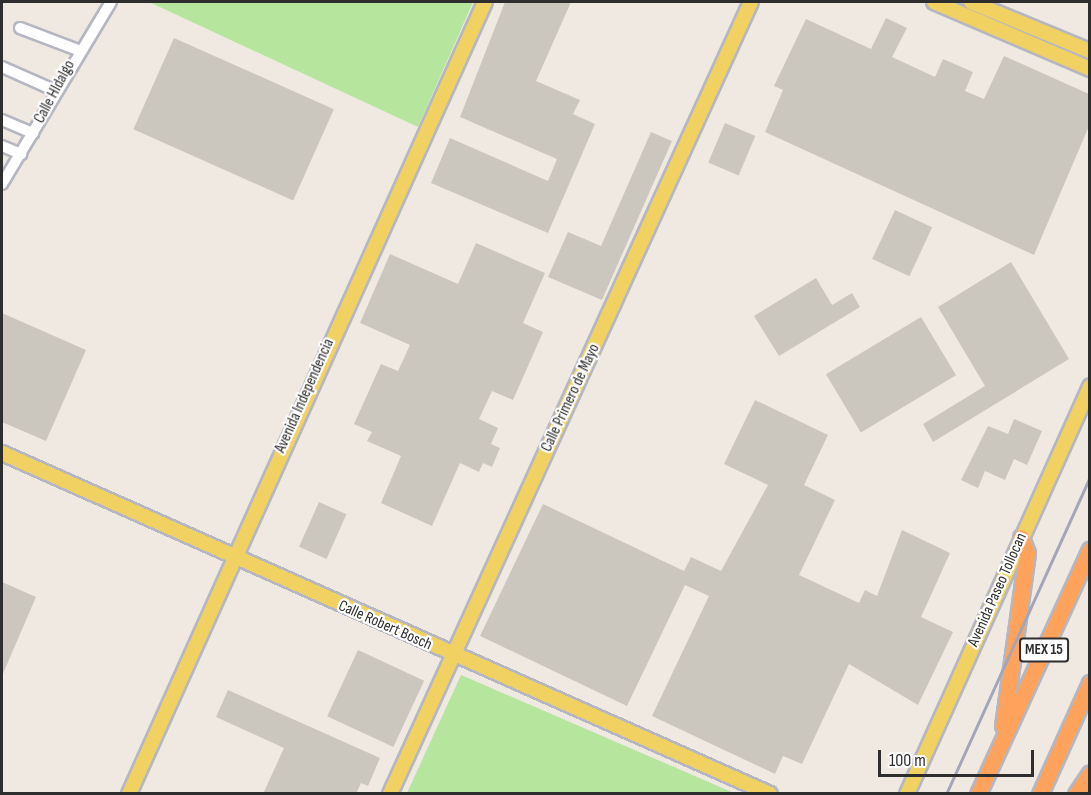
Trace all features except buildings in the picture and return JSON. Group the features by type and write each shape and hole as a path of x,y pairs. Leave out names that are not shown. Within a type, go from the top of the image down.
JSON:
{"highway":[{"path":"998,751 1027,553 1021,537"},
{"name":"MEX 15","path":"978,794 1089,549"},
{"path":"1040,794 1089,683"},
{"path":"1076,794 1089,773"}],"main road":[{"name":"Avenida Independencia","path":"129,794 485,2"},
{"name":"Calle Primero de Mayo","path":"390,794 751,2"},
{"path":"934,2 1089,69"},
{"path":"971,2 1089,51"},
{"name":"Avenida Paseo Tollocan","path":"907,794 1089,386"},
{"name":"Calle Robert Bosch","path":"2,453 453,656 770,794"}],"street":[{"name":"Calle HIdalgo","path":"2,184 33,133 54,90 111,2"},
{"path":"20,28 78,50"},
{"path":"2,67 54,90"},
{"path":"2,120 33,133"},
{"path":"2,146 21,154"}],"green space":[{"path":"149,2 473,2 418,127"},
{"path":"461,675 734,793 407,793"}],"railway":[{"path":"946,794 1090,477"}]}
